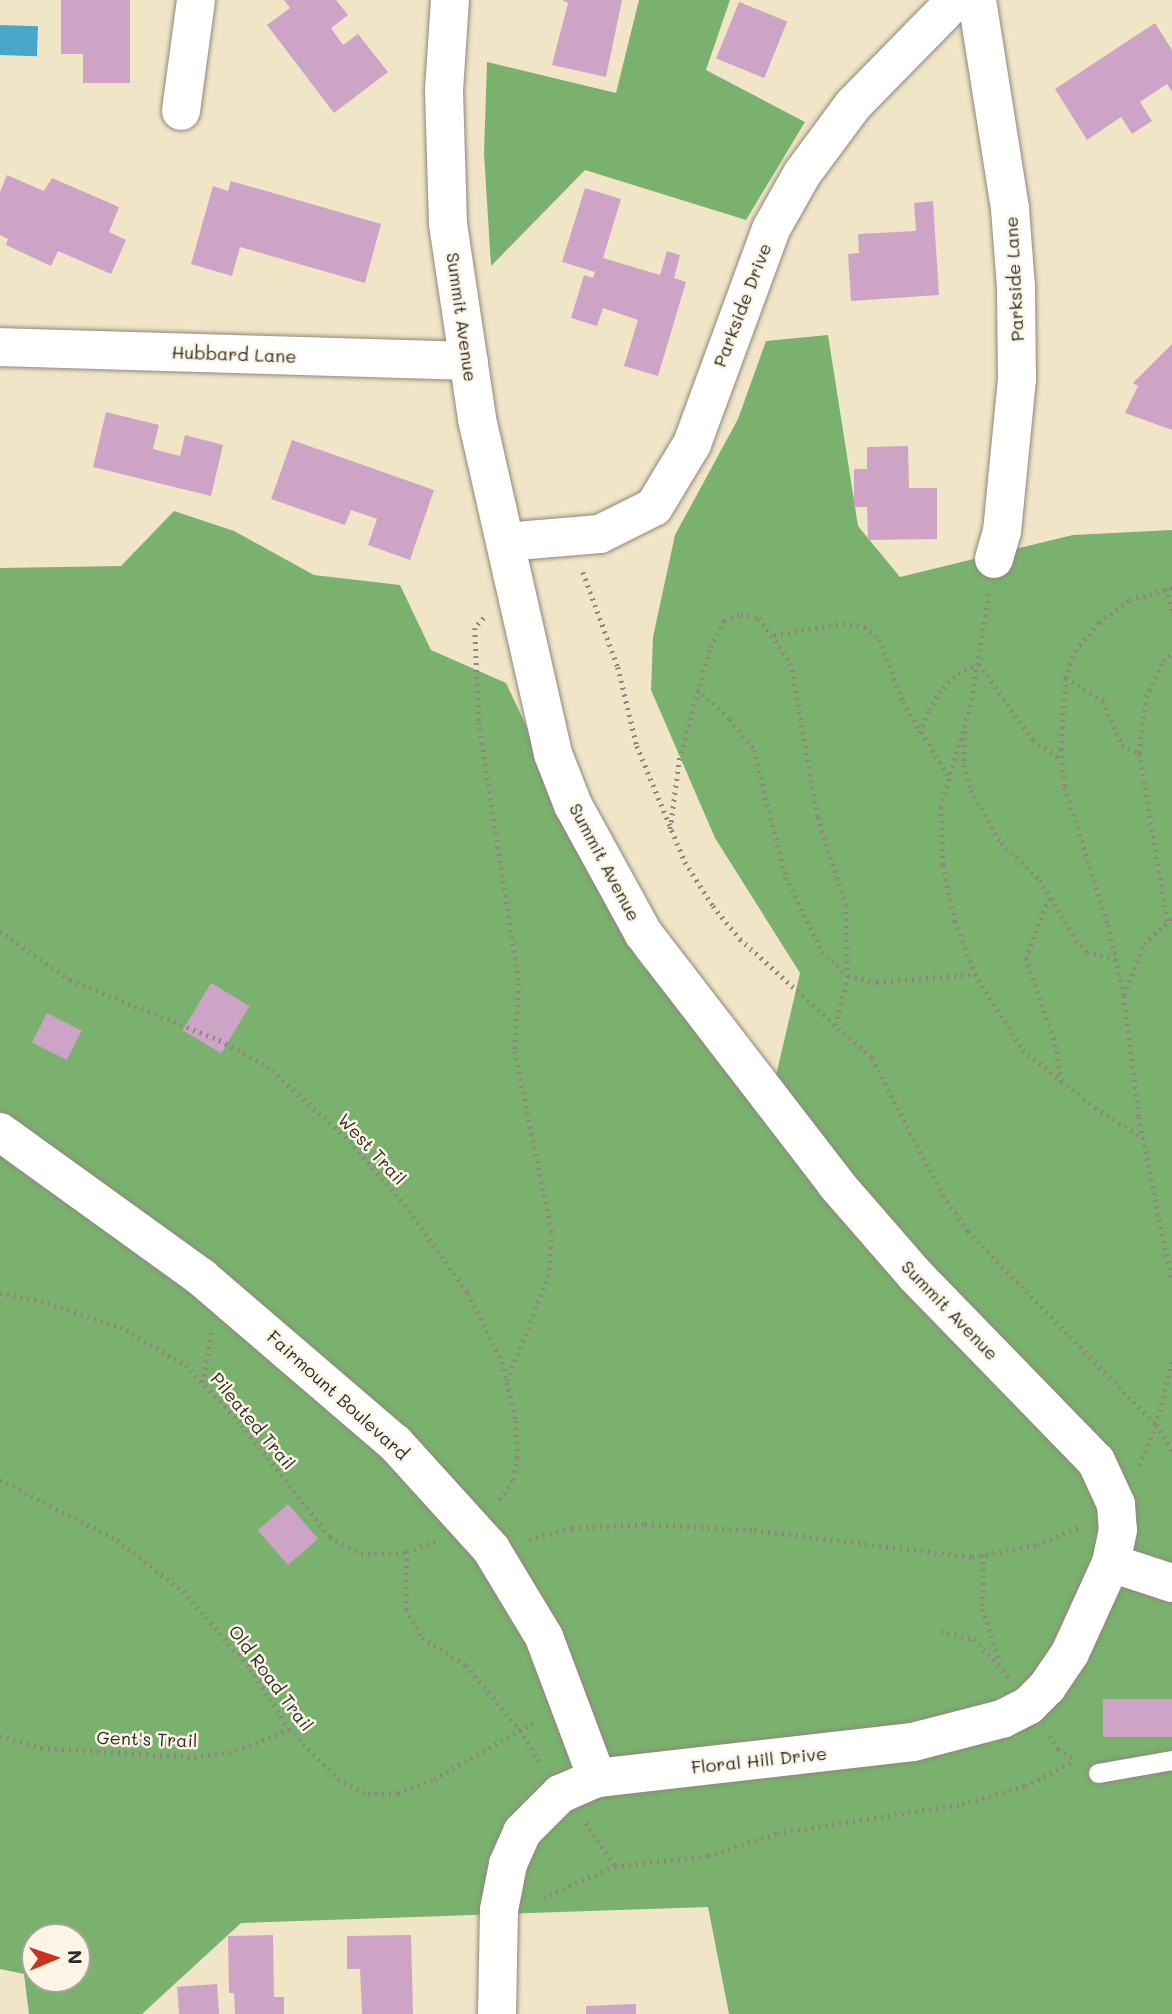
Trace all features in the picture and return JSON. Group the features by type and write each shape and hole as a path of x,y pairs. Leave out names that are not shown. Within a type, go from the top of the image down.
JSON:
{"street":[{"path":"181,110 196,0"},
{"name":"Summit Avenue","path":"450,0 444,90 447,198 469,360 517,607 553,754 585,832 643,933 853,1204 915,1275 1096,1461 1116,1504 1118,1530 1111,1563"},
{"name":"Parkside Drive","path":"505,542 569,539 625,525 654,507 673,481 692,444 771,229 802,174 853,105 956,0"},
{"name":"Parkside Lane","path":"977,0 1010,209 1016,287 1017,379 1002,531 993,559"},
{"name":"Hubbard Lane","path":"0,347 469,360"},
{"name":"Fairmount Boulevard","path":"0,1132 227,1299 396,1443 479,1536 544,1637 571,1702 597,1778"},
{"path":"1111,1563 1172,1583"},
{"name":"Floral Hill Drive","path":"497,2014 499,1910 508,1864 522,1832 559,1794 597,1778 913,1742 1002,1719 1028,1706 1047,1686 1070,1653 1111,1563"}],"lane":[{"path":"1098,1773 1172,1760"}],"path":[{"path":"569,539 603,618 637,746 685,862 740,939 872,1058 943,1195 968,1231 1157,1425 1172,1450"},
{"path":"993,559 979,664 965,725 948,775 941,807 943,865 955,921 975,974 1023,1051 1062,1083 1143,1138"},
{"path":"1172,610 1169,588 1129,601 1099,622 1076,650 1066,678 1062,760 1065,787 1124,996 1143,1138 1172,1282"},
{"path":"507,1382 549,1275 552,1233 515,1051 519,984 475,673 475,628 489,612 517,607"},
{"path":"670,830 679,760 697,689 724,621 741,614 759,618 774,635 791,663 818,817 846,905 848,976 836,1025"},
{"path":"774,635 843,623 865,627 880,639 920,734 948,775"},
{"path":"1124,996 1144,944 1169,920 1139,753 1146,696 1163,661 1172,654"},
{"path":"920,734 928,710 943,688 958,673 979,664"},
{"path":"979,664 1033,740 1062,760"},
{"path":"1066,678 1103,701 1122,745 1139,753"},
{"path":"697,689 730,719 754,750 790,888 822,951 848,976 907,983 975,974"},
{"path":"965,725 964,765 971,790 1000,843 1040,880 1049,898 1087,952 1115,958"},
{"path":"1049,898 1042,926 1026,958 1054,1038 1062,1083"},
{"name":"West Trail","path":"0,931 70,980 219,1041 267,1066 349,1141 405,1205 468,1293 507,1382 516,1421 518,1457 513,1481 479,1536"},
{"name":"Pileated Trail","path":"0,1293 41,1301 120,1327 186,1365 242,1425 330,1537 361,1554 407,1552 479,1536"},
{"path":"203,1384 211,1334 227,1299"},
{"path":"479,1536 645,1524 754,1530 972,1558 1037,1545 1078,1528 1116,1504 1135,1476 1157,1425 1172,1361"},
{"name":"Old Road Trail","path":"0,1480 117,1540 183,1591 251,1669 289,1729 338,1779 368,1794 398,1793 434,1779 571,1702"},
{"path":"407,1552 407,1609 422,1638 466,1665 520,1730 559,1794 596,1835 615,1866"},
{"path":"984,1555 983,1609 1002,1667"},
{"name":"Gent's Trail","path":"0,1736 41,1748 194,1757 236,1751 289,1729"},
{"path":"543,1897 615,1866 708,1856 777,1833 962,1804 1025,1786 1077,1760"}],"green space":[{"path":"639,0 730,0 706,70 805,122 746,220 585,170 491,266 484,154 487,62 616,93"},
{"path":"828,335 858,526 900,577 1073,535 1172,530 1172,2014 729,2014 708,1907 241,1923 142,2014 29,2014 26,1993 91,1993 91,1923 21,1923 21,1973 0,1969 0,568 121,566 174,511 234,531 314,575 400,585 431,650 506,683 636,957 766,1118 800,973 715,838 651,690 653,637 675,535 738,419 766,341"}],"water":[{"path":"0,25 38,26 37,56 0,55"}],"building":[{"path":"61,0 130,0 130,83 83,83 83,54 61,54"},
{"path":"284,0 336,0 348,15 331,28 343,45 358,34 388,72 334,113 267,25 290,8"},
{"path":"562,0 622,0 606,77 552,65 568,3"},
{"path":"739,2 787,21 764,78 716,59"},
{"path":"1155,23 1172,50 1172,92 1167,84 1140,102 1152,121 1132,134 1121,117 1087,140 1055,89"},
{"path":"7,175 44,191 52,178 119,207 109,232 126,240 111,274 58,251 51,266 6,245 8,239 0,235 0,192"},
{"path":"231,181 381,224 365,283 240,247 232,276 191,264 213,186 228,191"},
{"path":"585,188 621,199 603,258 660,275 667,251 680,255 674,278 686,282 658,376 624,366 638,320 603,308 597,326 571,318 584,275 593,278 595,272 562,262"},
{"path":"933,201 939,295 851,301 848,254 859,253 858,234 916,231 914,203"},
{"path":"1172,344 1172,430 1125,413 1138,386 1133,383"},
{"path":"106,412 159,425 153,449 180,456 185,435 223,445 211,496 93,467"},
{"path":"292,440 434,490 410,560 368,545 377,519 351,510 345,525 271,499"},
{"path":"908,446 909,488 937,488 937,539 868,540 867,507 854,507 854,469 867,469 867,447"},
{"path":"211,983 250,1006 221,1053 183,1030"},
{"path":"47,1013 82,1031 67,1060 32,1042"},
{"path":"288,1504 318,1539 288,1565 258,1530"},
{"path":"1103,1699 1172,1699 1172,1737 1103,1737"},
{"path":"273,1935 274,1997 284,1997 284,2014 235,2014 234,1993 229,1993 228,1936"},
{"path":"411,1935 413,2014 362,2014 360,1969 347,1969 347,1936"},
{"path":"217,1984 219,2014 179,2014 177,1987"},
{"path":"636,2004 636,2014 586,2014 586,2006"}]}
